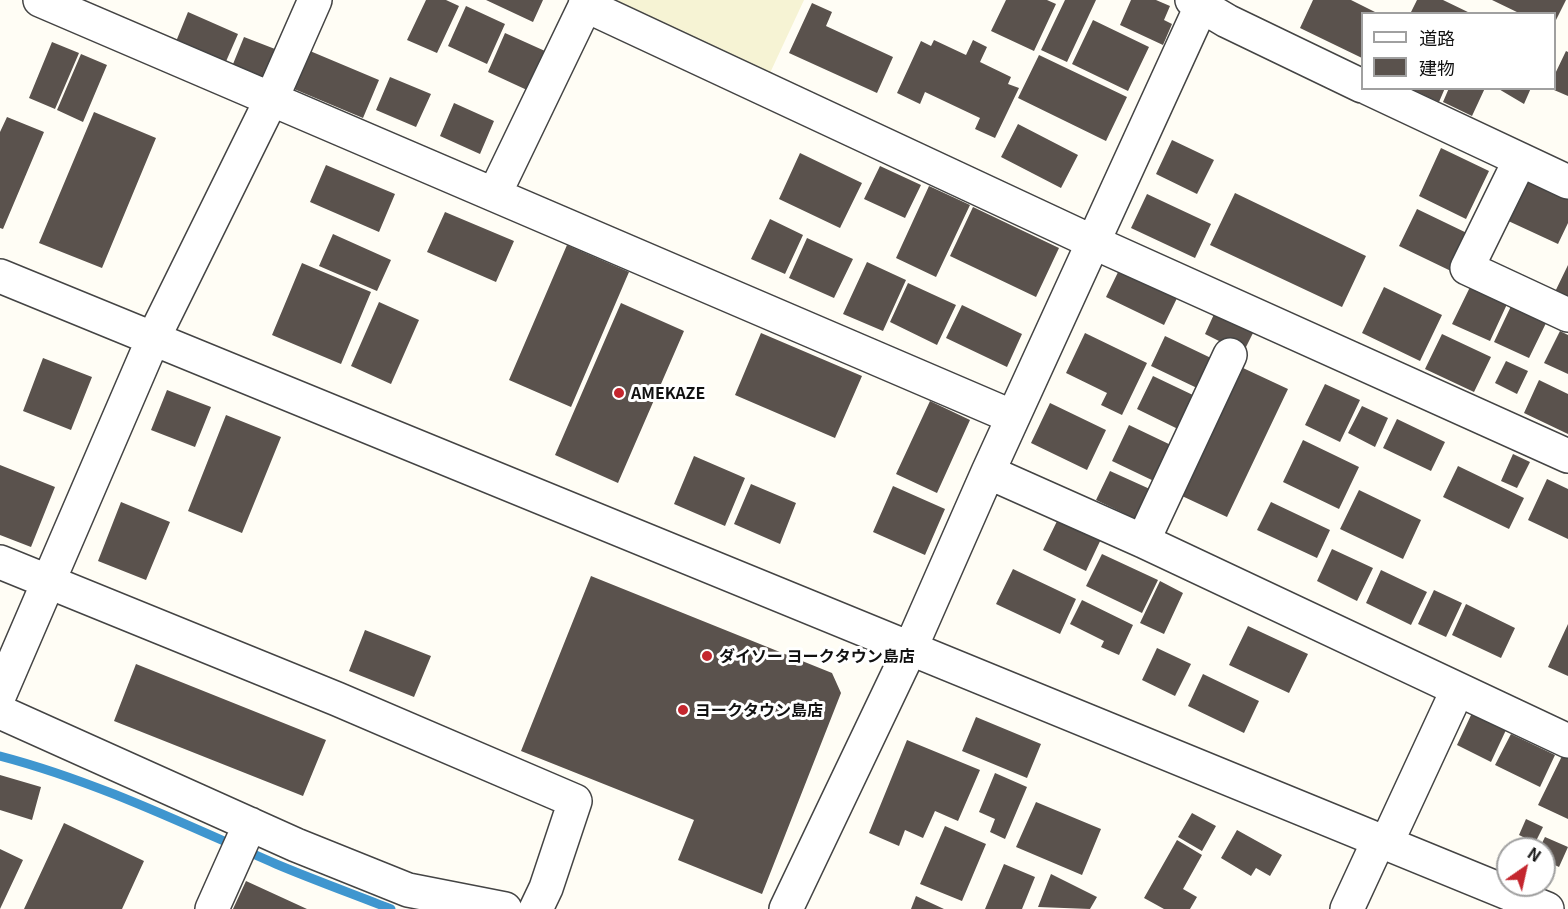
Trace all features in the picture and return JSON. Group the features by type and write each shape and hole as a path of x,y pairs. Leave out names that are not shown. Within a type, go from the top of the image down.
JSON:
{"street":[{"path":"40,0 271,100 495,193 1013,417"},
{"path":"0,694 153,339 271,100 315,0"},
{"path":"786,909 911,647 1013,417 1095,243 1199,2 1227,21 1361,86"},
{"path":"495,193 586,3 1095,243 1568,456"},
{"path":"1372,90 1568,182"},
{"path":"1520,160 1467,268 1568,315"},
{"path":"0,276 1547,909"},
{"path":"1143,541 1230,354"},
{"path":"988,472 1143,541 1457,691 1568,741"},
{"path":"0,562 48,580 575,801 546,888 536,909"},
{"path":"1347,909 1457,691"},
{"path":"0,712 250,824 408,890 505,909"},
{"path":"212,909 250,824"}],"shaded area":[{"path":"612,0 804,0 770,73"}],"building":[{"path":"426,0 446,0 459,6 437,53 407,40"},
{"path":"486,0 543,0 533,22"},
{"path":"1006,0 1047,0 1056,4 1034,51 991,31"},
{"path":"1065,0 1096,0 1067,62 1041,50"},
{"path":"1131,0 1156,0 1170,6 1164,20 1172,24 1163,45 1120,25"},
{"path":"1313,0 1351,0 1375,12 1361,12 1361,58 1300,28"},
{"path":"1417,0 1443,0 1468,12 1411,12"},
{"path":"1492,0 1566,0 1556,20 1556,12 1517,12"},
{"path":"812,3 832,12 826,26 893,57 877,93 789,53"},
{"path":"466,6 505,24 487,64 448,46"},
{"path":"188,12 238,34 224,66 175,44"},
{"path":"1093,20 1149,47 1128,91 1072,64"},
{"path":"505,33 545,51 527,90 488,72"},
{"path":"244,37 275,49 261,82 231,69"},
{"path":"934,40 966,55 973,40 987,47 980,62 1011,77 1008,84 1019,88 995,138 975,129 980,118 925,92 920,104 897,93 921,41 931,46"},
{"path":"52,42 79,53 55,109 29,98"},
{"path":"310,51 379,80 363,118 294,89"},
{"path":"1566,51 1568,52 1568,96 1554,90 1556,90 1556,72"},
{"path":"81,54 107,65 83,122 57,110"},
{"path":"1039,55 1127,97 1106,141 1018,98"},
{"path":"390,77 431,94 416,127 376,110"},
{"path":"1413,90 1444,90 1439,102"},
{"path":"1448,90 1484,90 1472,116 1443,102"},
{"path":"1500,90 1530,90 1524,104"},
{"path":"454,103 494,121 480,154 440,136"},
{"path":"94,112 156,138 102,268 39,243"},
{"path":"7,117 44,132 3,229 0,228 0,132"},
{"path":"1018,124 1078,155 1061,188 1001,157"},
{"path":"1172,140 1214,160 1197,194 1156,174"},
{"path":"1441,148 1489,171 1466,219 1419,196"},
{"path":"800,153 862,183 840,228 779,199"},
{"path":"326,165 395,194 379,232 310,202"},
{"path":"880,166 921,185 905,218 864,199"},
{"path":"1526,174 1568,194 1568,223 1558,244 1504,219"},
{"path":"929,186 970,205 936,277 896,258"},
{"path":"1235,193 1366,256 1342,307 1210,245"},
{"path":"1147,194 1211,224 1195,258 1131,228"},
{"path":"973,207 1059,248 1036,297 950,256"},
{"path":"1417,209 1471,235 1453,272 1399,246"},
{"path":"445,212 514,241 496,282 427,252"},
{"path":"770,219 803,235 785,274 751,259"},
{"path":"333,234 391,260 377,291 319,266"},
{"path":"807,238 853,259 834,298 789,278"},
{"path":"567,245 629,272 571,407 509,380"},
{"path":"867,262 906,280 883,331 843,314"},
{"path":"302,263 371,292 341,364 272,335"},
{"path":"1568,265 1568,306 1552,298"},
{"path":"1121,266 1179,294 1164,325 1106,297"},
{"path":"908,283 956,305 937,345 890,322"},
{"path":"1471,285 1508,302 1490,341 1452,324"},
{"path":"1384,287 1442,315 1420,361 1362,333"},
{"path":"379,302 419,320 391,384 351,366"},
{"path":"1513,302 1548,319 1529,358 1494,342"},
{"name":"AMEKAZE","path":"621,303 684,331 618,483 555,455"},
{"path":"962,305 1022,334 1007,367 946,338"},
{"path":"1215,312 1254,331 1243,353 1205,334"},
{"path":"1560,331 1568,335 1568,374 1544,363"},
{"path":"761,333 862,376 835,438 735,395"},
{"path":"1085,333 1147,363 1122,415 1101,405 1107,393 1066,373"},
{"path":"1442,334 1491,357 1474,392 1425,369"},
{"path":"1165,336 1211,358 1197,388 1151,366"},
{"path":"43,358 92,377 71,430 23,411"},
{"path":"1506,361 1528,371 1517,394 1495,383"},
{"path":"1243,368 1288,389 1227,517 1182,496"},
{"path":"1153,376 1195,396 1180,430 1137,409"},
{"path":"1539,380 1568,394 1568,434 1524,413"},
{"path":"1325,384 1360,400 1340,442 1305,425"},
{"path":"167,390 211,407 195,447 151,430"},
{"path":"930,401 970,420 937,493 896,474"},
{"path":"1050,403 1106,430 1087,470 1031,443"},
{"path":"1362,406 1388,418 1375,447 1348,433"},
{"path":"226,415 281,437 242,533 188,511"},
{"path":"1397,419 1445,442 1431,471 1383,448"},
{"path":"1129,425 1173,446 1156,482 1112,461"},
{"path":"1303,440 1359,467 1339,509 1283,482"},
{"path":"1513,454 1530,462 1517,488 1501,481"},
{"path":"694,456 745,478 725,526 674,504"},
{"path":"0,465 55,487 31,547 0,535"},
{"path":"1458,466 1524,498 1509,529 1443,497"},
{"path":"1110,471 1152,490 1138,520 1096,500"},
{"path":"1547,479 1568,489 1568,539 1528,520"},
{"path":"751,484 796,503 780,544 734,524"},
{"path":"893,486 945,509 925,555 873,532"},
{"path":"1359,490 1421,520 1403,559 1340,529"},
{"path":"121,502 170,522 146,580 98,561"},
{"path":"1271,502 1330,530 1317,558 1257,530"},
{"path":"1059,517 1102,537 1086,571 1043,550"},
{"path":"1332,549 1373,568 1357,601 1317,581"},
{"path":"1102,554 1158,580 1142,613 1086,586"},
{"path":"1013,569 1076,599 1060,634 996,604"},
{"path":"1381,570 1427,592 1411,625 1366,603"},
{"path":"591,576 832,673 841,693 762,894 678,860 694,820 521,751"},
{"path":"1160,581 1183,593 1164,634 1140,623"},
{"path":"1434,590 1462,603 1446,637 1418,624"},
{"path":"1082,600 1133,625 1119,655 1101,647 1104,641 1070,624"},
{"path":"1466,604 1515,628 1501,658 1452,635"},
{"path":"1568,624 1568,676 1548,667"},
{"path":"1248,626 1308,654 1289,693 1229,665"},
{"path":"365,630 431,656 414,697 349,671"},
{"path":"1157,648 1191,664 1175,696 1142,680"},
{"path":"136,664 326,740 303,796 114,721"},
{"path":"1203,674 1259,701 1244,733 1188,706"},
{"path":"1472,713 1506,730 1491,762 1457,745"},
{"path":"976,717 1041,744 1027,778 962,751"},
{"path":"1511,734 1555,755 1540,787 1495,765"},
{"path":"907,740 980,770 958,821 935,811 923,838 905,830 899,846 869,833"},
{"path":"1563,754 1568,756 1568,819 1538,805"},
{"path":"995,773 1027,787 1005,839 990,832 995,819 979,812"},
{"path":"0,775 41,787 32,820 0,810"},
{"path":"1036,802 1101,829 1082,875 1016,847"},
{"path":"1192,813 1216,826 1202,851 1178,837"},
{"path":"1526,819 1543,827 1538,837 1519,835"},
{"path":"64,823 144,861 122,909 24,909"},
{"path":"945,826 986,844 962,901 920,884"},
{"path":"1237,830 1282,855 1270,876 1256,868 1251,876 1221,858"},
{"path":"1177,840 1202,855 1183,889 1197,897 1190,909 1164,909 1144,898"},
{"path":"1556,842 1568,847 1559,867 1556,866"},
{"path":"0,849 23,860 0,909"},
{"path":"1004,864 1035,877 1022,909 985,909"},
{"path":"1051,874 1097,897 1090,909 1038,907"},
{"path":"246,881 307,909 233,909"},
{"path":"916,896 944,909 911,909"}],"waterway":[{"path":"0,756 106,791 276,864 391,909"}],"place":[{"name":"AMEKAZE","path":"619,393"},
{"name":"ダイソー ヨークタウン島店","path":"707,656"},
{"name":"ヨークタウン島店","path":"683,710"}]}
